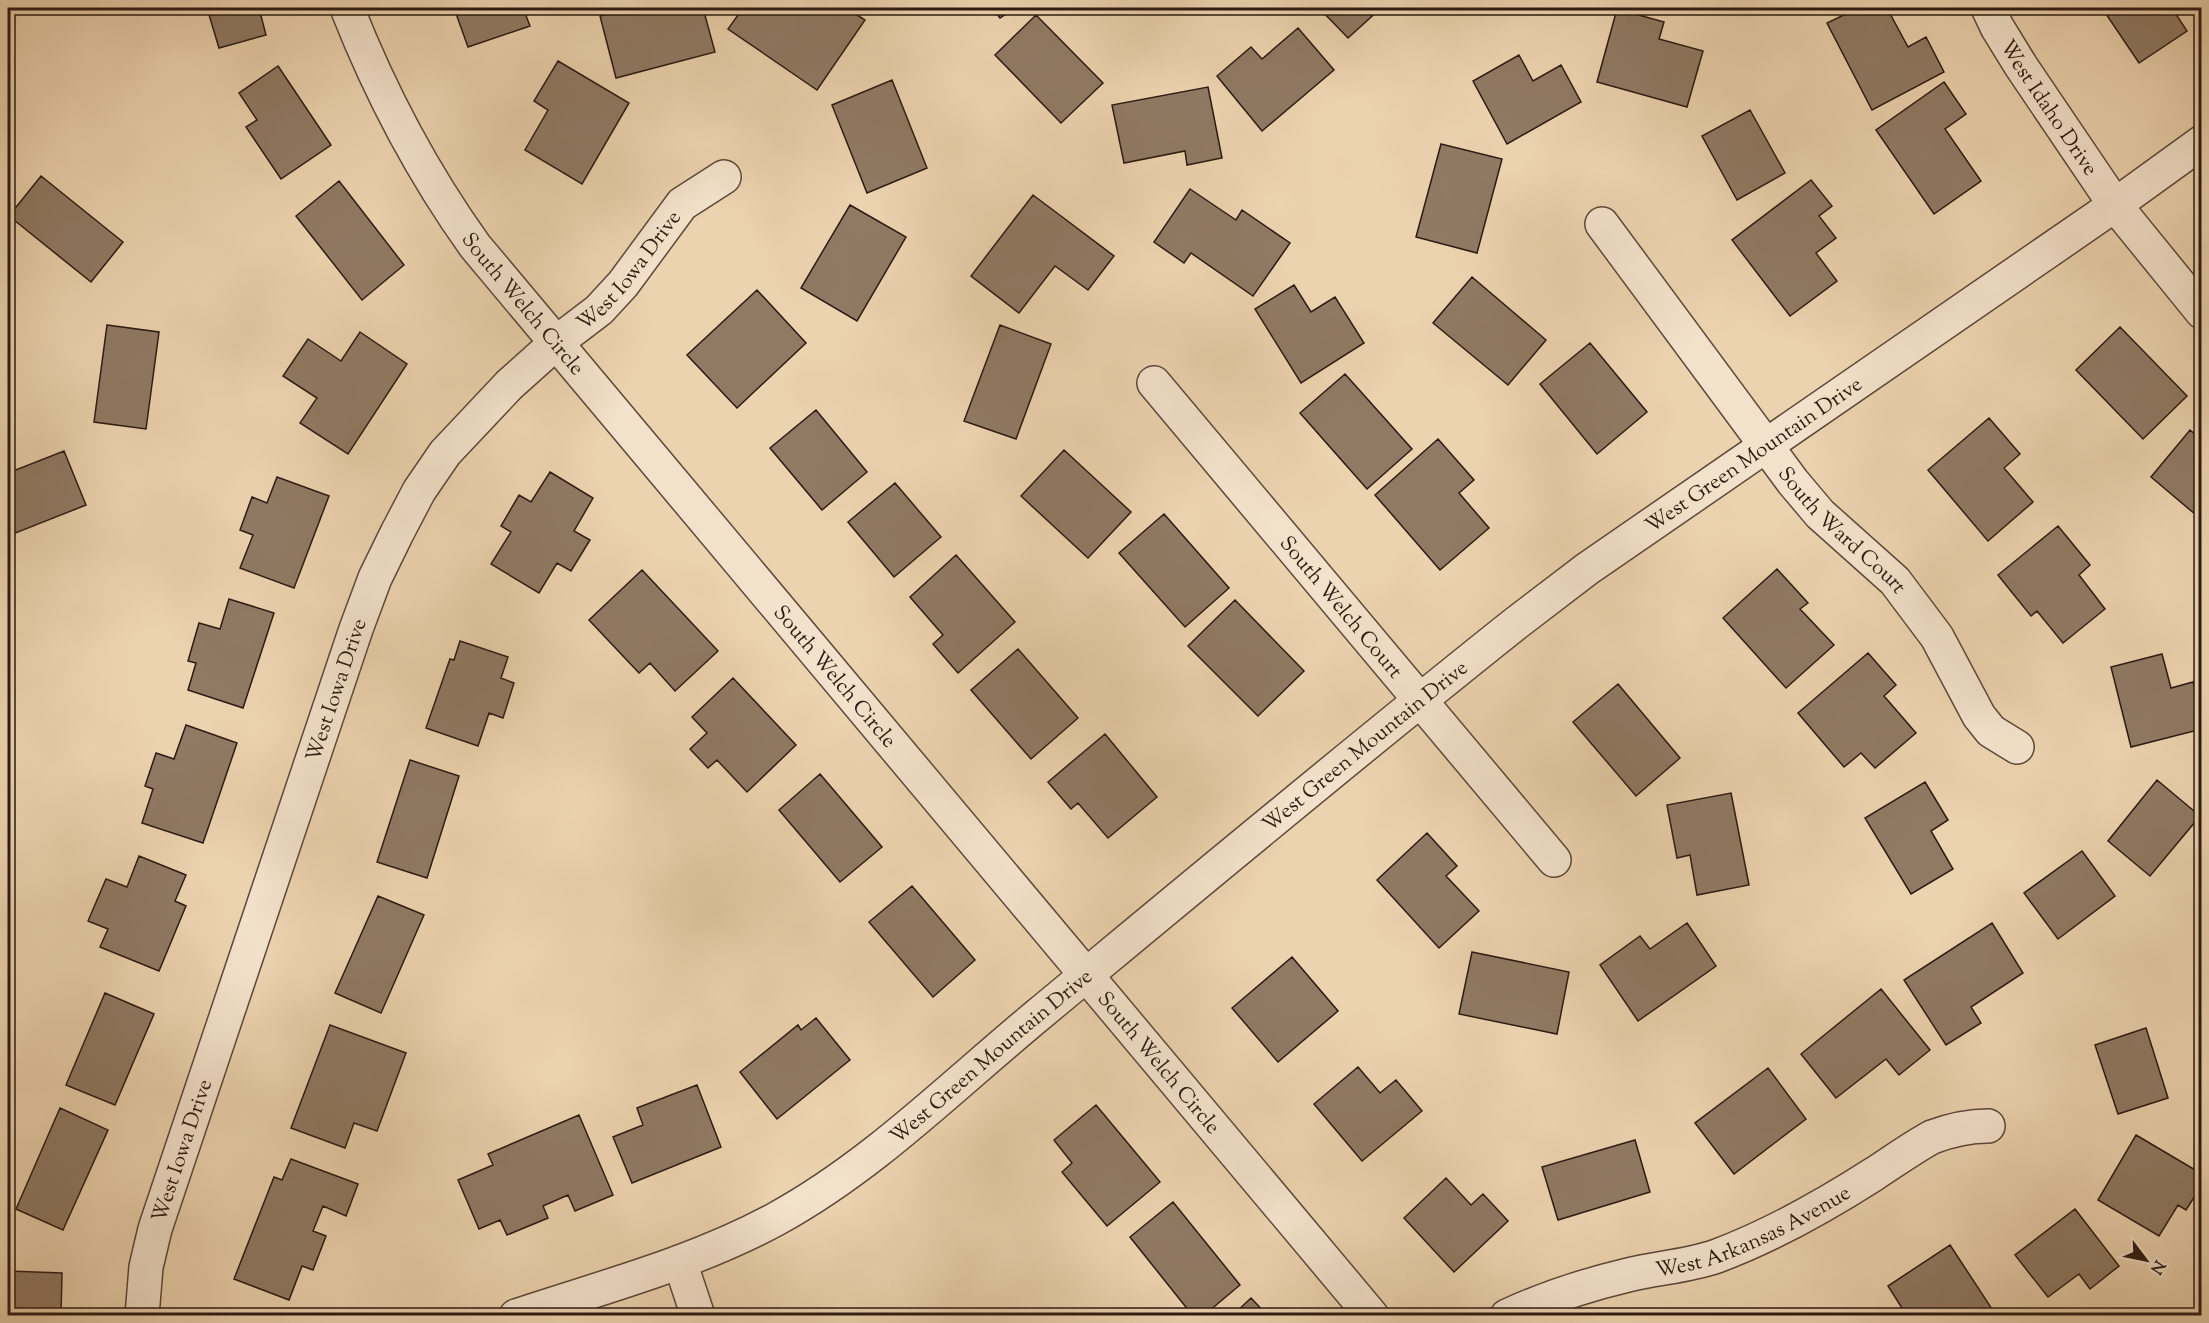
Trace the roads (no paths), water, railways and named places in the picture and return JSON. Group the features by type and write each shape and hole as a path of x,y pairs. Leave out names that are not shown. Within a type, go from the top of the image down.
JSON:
{"street":[{"name":"South Welch Circle","path":"347,8 374,72 418,158 475,246 1372,1316"},
{"name":"West Idaho Drive","path":"1988,8 2020,66 2115,205 2202,312"},
{"name":"West Green Mountain Drive","path":"516,1316 680,1262 737,1239 776,1219 818,1193 891,1139 1420,699 1587,569 2115,205 2202,142"},
{"name":"West Iowa Drive","path":"142,1316 146,1267 155,1228 348,651 375,578 419,491 445,453 509,385 557,342 599,310 623,284 682,204 724,177"},
{"name":"South Ward Court","path":"1602,224 1766,446 1820,514 1895,581 1937,637 1979,716 1991,731 2017,747"},
{"name":"South Welch Court","path":"1154,383 1554,860"},
{"name":"West Arkansas Avenue","path":"1507,1316 1544,1299 1576,1289 1628,1275 1714,1257 1744,1246 1811,1212 1932,1137 1954,1129 1988,1126"},
{"path":"680,1262 698,1316"}]}
